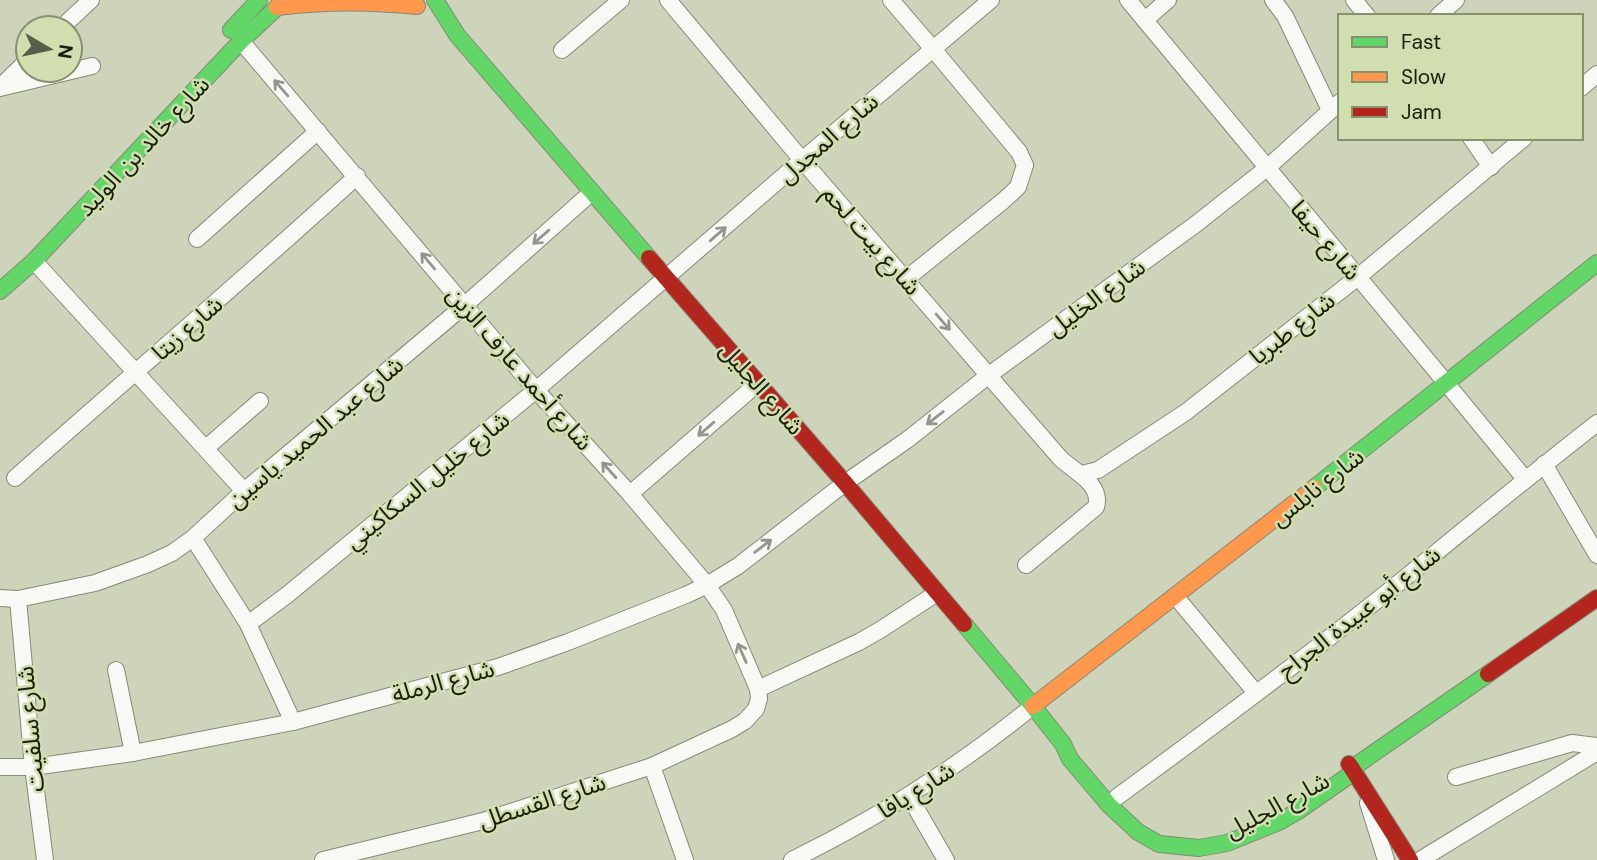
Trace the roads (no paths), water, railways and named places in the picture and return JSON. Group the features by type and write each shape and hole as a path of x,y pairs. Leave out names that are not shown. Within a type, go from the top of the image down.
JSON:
{"street":[{"path":"76,14 91,0"},
{"name":"شارع خالد بن الوليد","path":"81,188 259,0"},
{"name":"شارع الجليل","path":"435,0 457,36 845,483 1033,706 1063,744 1080,772 1128,824 1149,839 1159,844 1199,848 1227,843 1279,822 1356,771 1597,598"},
{"path":"562,50 621,0"},
{"name":"شارع بيت لحم","path":"668,0 802,160 1060,458 1082,474"},
{"path":"891,0 1018,152 1025,165 1018,187 906,279"},
{"name":"شارع المجدل","path":"667,278 991,0"},
{"name":"شارع حيفا","path":"1128,0 1525,479"},
{"path":"1145,20 1168,0"},
{"path":"1273,0 1285,16 1335,106"},
{"path":"1354,0 1365,14"},
{"path":"1440,14 1457,0"},
{"path":"281,3 414,3"},
{"name":"شارع خالد بن الوليد","path":"0,291 34,261 241,41 281,3"},
{"name":"شارع الجليل","path":"414,3 457,36"},
{"name":"شارع أحمد عارف الزين","path":"241,41 536,390 630,494 707,585 724,610 758,689"},
{"path":"0,88 92,66"},
{"path":"0,88 14,74"},
{"path":"1583,86 1597,74"},
{"name":"شارع الخليل","path":"845,483 907,440 989,375 1196,224 1267,169 1335,106"},
{"path":"197,239 318,131"},
{"path":"1472,140 1491,167"},
{"name":"شارع طبريا","path":"1082,474 1098,470 1186,412 1358,277 1522,140"},
{"name":"شارع زيتا","path":"15,478 179,336 357,176"},
{"name":"شارع عبد الحميد ياسين","path":"0,598 18,599 95,583 172,553 193,538 592,192"},
{"path":"34,261 244,491"},
{"name":"شارع نابلس","path":"1033,706 1177,597 1597,263"},
{"name":"شارع خليل السكاكيني","path":"248,624 536,390 667,278"},
{"path":"630,494 757,384"},
{"path":"206,448 260,401"},
{"name":"شارع أبو عبيدة الجراح","path":"1117,797 1384,594 1597,423"},
{"path":"1544,464 1597,555"},
{"path":"1026,565 1096,507 1098,499 1094,489 1082,474"},
{"name":"شارع الرملة","path":"0,767 33,767 133,753 292,722 498,667 707,585 738,566 845,483"},
{"path":"193,538 248,624 292,722"},
{"path":"758,689 869,636 937,593"},
{"path":"1177,597 1256,693"},
{"name":"شارع سلفيت","path":"18,599 33,767 45,860"},
{"path":"116,670 133,753"},
{"name":"شارع القسطل","path":"323,860 483,821 652,766 732,729 751,716 756,709 758,689"},
{"name":"شارع يافا","path":"792,860 909,796 981,748 1033,706"},
{"name":"شارع الجليل","path":"1063,744 1079,754 1146,827 1165,835 1197,842 1250,826 1356,771"},
{"path":"1456,777 1572,744 1597,746"},
{"path":"1420,860 1597,752"},
{"path":"652,766 685,860"},
{"path":"1356,771 1386,860"},
{"path":"1356,771 1410,860"},
{"path":"909,796 947,860"}]}
